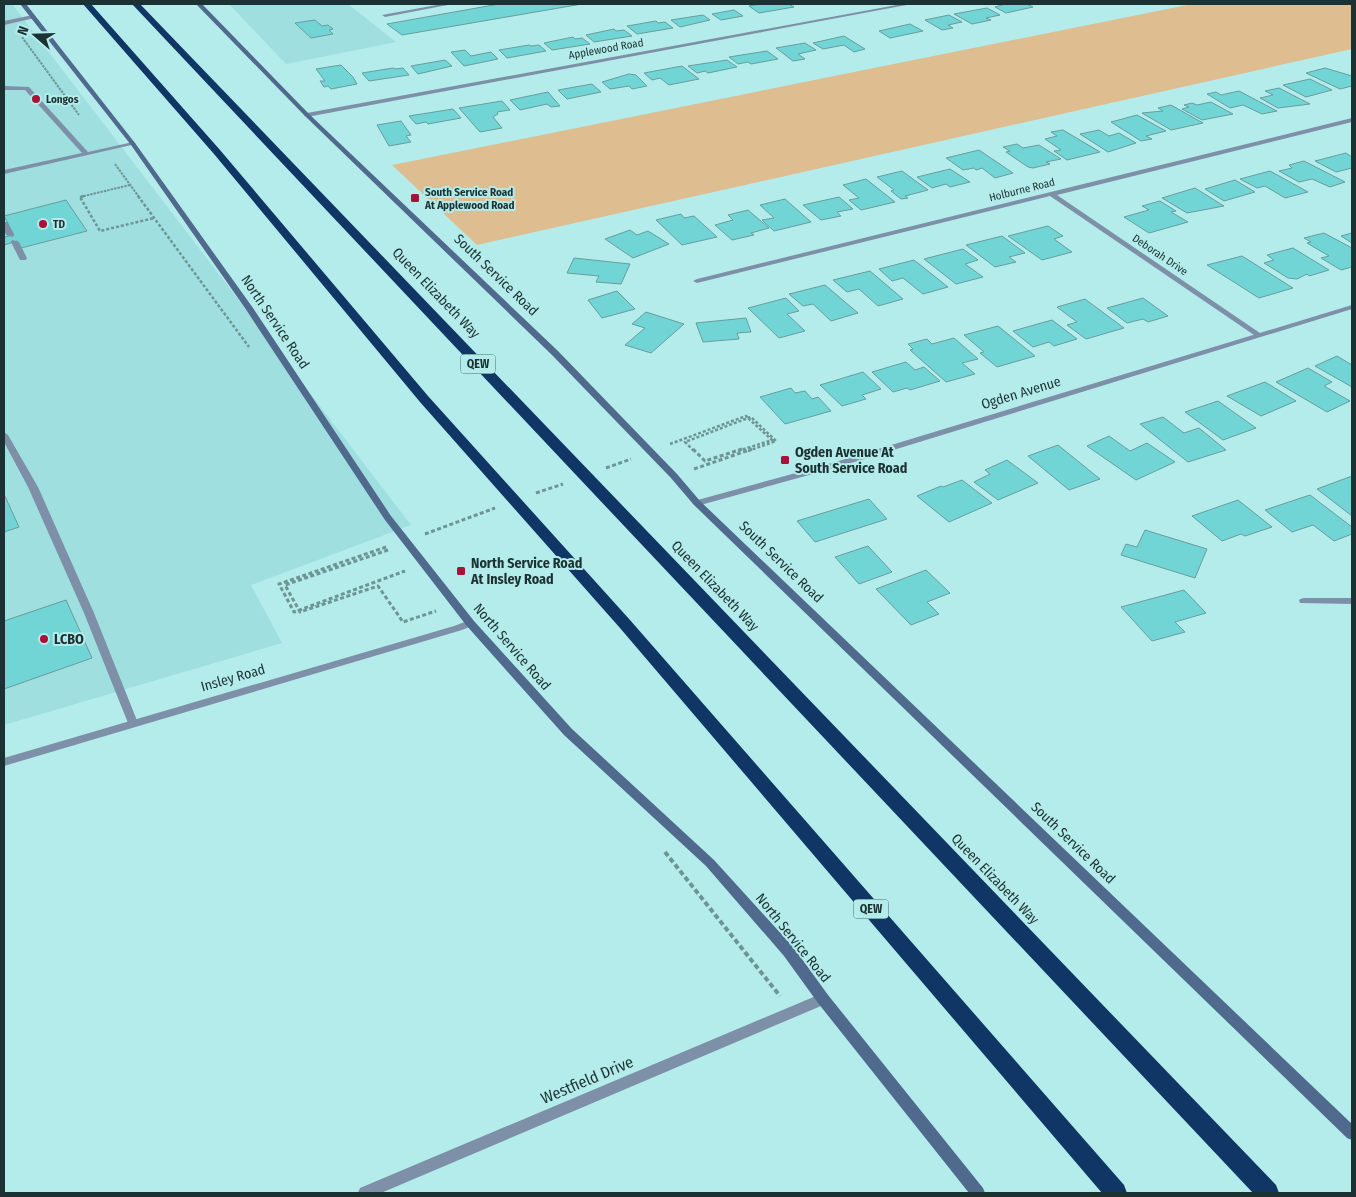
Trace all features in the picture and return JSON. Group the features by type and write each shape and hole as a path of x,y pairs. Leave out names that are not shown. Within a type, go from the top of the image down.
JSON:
{"highway":[{"name":"QEW","path":"87,4 217,152 424,399 625,624 1116,1193"},
{"name":"Queen Elizabeth Way","path":"136,4 1268,1193"}],"main road":[{"name":"North Service Road","path":"23,4 133,144 249,308 388,518 470,623 568,732 710,863 789,952 823,999 978,1193"},
{"name":"South Service Road","path":"199,4 307,115 555,353 674,476 697,503 1352,1133"}],"street":[{"path":"385,15 450,4"},
{"name":"Applewood Road","path":"307,115 909,4"},
{"path":"387,8 393,13"},
{"path":"4,23 33,17"},
{"path":"4,88 27,88 86,153"},
{"name":"Holburne Road","path":"697,281 1352,120"},
{"path":"4,172 133,144"},
{"name":"Deborah Drive","path":"1051,194 1257,335"},
{"path":"4,224 23,258"},
{"name":"Ogden Avenue","path":"697,503 835,465 1352,307"},
{"path":"4,435 33,487 88,613 133,724"},
{"path":"1304,601 1352,601"},
{"name":"Insley Road","path":"4,762 470,623"},
{"name":"Westfield Drive","path":"365,1193 823,999"}],"path":[{"path":"130,185 80,197 100,231 154,218"},
{"path":"674,476 776,440 751,417 685,442 705,461 772,440 746,416 703,432"},
{"path":"417,536 435,530"},
{"path":"408,570 294,612 279,584 391,547 285,585 300,612 378,586 403,622 441,610"}],"shaded area":[{"path":"4,4 12,4 411,525 251,585 282,643 4,725"},
{"path":"229,4 348,4 396,42 286,64"},
{"path":"1192,4 1352,4 1352,49 477,245 392,165"}],"building":[{"path":"499,4 582,4 402,35 387,24"},
{"path":"789,4 794,7 759,13 749,6"},
{"path":"1005,4 1027,4 1033,7 1006,13 995,7"},
{"path":"987,8 1000,15 986,18 991,20 972,24 954,14"},
{"path":"734,10 743,16 721,20 712,14"},
{"path":"703,15 710,20 680,27 671,20"},
{"path":"949,15 962,22 948,25 953,28 942,30 925,20"},
{"path":"315,20 322,26 328,25 333,29 329,30 333,34 311,38 295,23"},
{"path":"656,21 658,23 665,22 673,28 637,34 627,26"},
{"path":"910,24 923,31 890,38 879,31"},
{"path":"614,29 616,31 624,30 632,36 594,42 586,35"},
{"path":"844,36 865,49 854,52 844,45 823,49 813,43"},
{"path":"573,37 575,39 582,38 590,44 552,50 544,43"},
{"path":"805,43 816,50 798,54 805,59 793,61 776,48"},
{"path":"539,45 546,51 507,58 499,50"},
{"path":"465,50 471,56 491,52 498,59 464,66 451,52"},
{"path":"767,51 778,59 751,64 748,62 738,64 729,57"},
{"path":"445,60 452,66 418,74 411,66"},
{"path":"727,60 737,67 708,73 705,71 697,73 688,66"},
{"path":"341,65 357,84 331,89 328,86 324,87 320,81 325,81 316,69"},
{"path":"682,66 699,79 669,85 660,78 652,80 644,73"},
{"path":"403,68 409,75 369,81 362,73"},
{"path":"1325,68 1352,76 1352,86 1340,89 1306,73"},
{"path":"629,74 636,75 647,86 632,89 629,86 610,89 602,82"},
{"path":"1310,79 1332,90 1306,97 1283,85"},
{"path":"592,84 601,92 567,99 558,90"},
{"path":"1279,88 1310,104 1278,108 1260,98 1273,95 1265,91"},
{"path":"1239,91 1277,111 1262,114 1243,105 1230,108 1207,94 1216,92 1221,95"},
{"path":"548,92 560,106 551,107 547,104 520,110 510,100"},
{"path":"502,101 510,110 497,112 498,114 493,117 502,128 480,132 459,108"},
{"path":"1211,102 1233,114 1202,120 1182,109 1189,107 1184,105 1192,103 1197,105"},
{"path":"1171,105 1203,123 1171,130 1142,113 1163,111 1158,108"},
{"path":"453,109 461,118 428,124 426,122 416,124 409,116"},
{"path":"1137,115 1166,131 1146,136 1152,139 1141,141 1111,122"},
{"path":"401,121 411,135 406,136 411,142 389,146 377,125"},
{"path":"1063,130 1100,152 1067,160 1054,151 1061,150 1045,139 1057,136 1051,132"},
{"path":"1099,130 1109,136 1119,133 1136,143 1108,152 1080,134"},
{"path":"1017,144 1023,148 1039,145 1061,159 1046,162 1050,164 1033,168 1028,167 1006,152 1010,151 1003,147"},
{"path":"979,150 1013,173 995,178 982,168 963,170 946,158"},
{"path":"1346,153 1352,157 1352,168 1336,172 1315,161"},
{"path":"1304,161 1345,182 1330,187 1312,179 1299,182 1279,171 1292,168 1289,165"},
{"path":"950,169 970,182 950,187 946,184 932,188 917,177"},
{"path":"902,171 928,190 905,196 908,198 901,199 891,191 894,190 877,177"},
{"path":"1270,171 1308,192 1285,198 1265,186 1257,188 1240,179"},
{"path":"866,179 895,202 861,210 849,200 859,198 843,185"},
{"path":"1235,180 1255,192 1224,201 1205,189"},
{"path":"1195,188 1224,206 1187,213 1162,198"},
{"path":"839,197 853,209 837,212 841,216 821,220 803,205"},
{"path":"785,199 811,222 774,231 762,220 774,218 760,205"},
{"path":"66,200 87,231 21,248 17,241 4,245 4,237 14,235 4,216"},
{"path":"1160,201 1176,211 1171,212 1188,222 1149,233 1124,217 1149,210 1142,206"},
{"path":"748,210 769,228 751,233 754,235 732,240 715,225 733,220 728,215"},
{"path":"681,214 684,218 694,216 717,237 682,245 656,220"},
{"path":"1048,226 1063,236 1054,239 1072,252 1042,260 1008,236"},
{"path":"630,230 637,235 648,231 669,244 633,258 605,239"},
{"path":"1324,233 1352,248 1352,267 1341,270 1321,258 1329,256 1307,243 1311,242 1304,238"},
{"path":"1352,233 1352,243 1341,236"},
{"path":"1002,236 1025,253 1009,257 1016,262 995,267 966,245"},
{"path":"1293,248 1329,270 1309,276 1307,274 1297,279 1288,278 1264,263 1274,260 1267,255"},
{"path":"963,249 978,260 965,264 983,277 956,284 924,259"},
{"path":"1242,256 1293,288 1259,298 1207,265"},
{"path":"574,258 630,264 621,284 596,282 599,276 567,273"},
{"path":"914,260 948,287 923,294 903,278 892,281 879,269"},
{"path":"870,271 903,299 878,306 859,289 847,292 833,280"},
{"path":"825,285 858,313 831,321 813,304 803,306 789,294"},
{"path":"617,291 635,309 602,318 588,300"},
{"path":"786,298 799,311 787,314 805,331 779,338 748,308"},
{"path":"1143,298 1168,316 1148,322 1143,319 1127,323 1107,308"},
{"path":"1085,299 1124,328 1086,339 1067,325 1077,322 1057,307"},
{"path":"646,312 684,324 651,353 625,345 645,328 632,324"},
{"path":"746,318 751,332 737,333 739,339 703,342 696,323"},
{"path":"1052,320 1077,339 1054,346 1049,342 1033,347 1013,331"},
{"path":"998,326 1035,356 997,367 980,353 984,352 964,335"},
{"path":"954,338 978,359 962,363 975,374 946,382 910,350 913,349 908,344 927,339 932,344"},
{"path":"1337,356 1352,365 1352,387 1315,366"},
{"path":"906,362 915,370 924,367 940,381 910,390 907,388 893,392 872,372"},
{"path":"1308,368 1332,382 1324,386 1350,401 1327,412 1276,382"},
{"path":"863,372 881,389 862,395 866,399 842,406 820,385"},
{"path":"1265,382 1296,401 1261,416 1227,396"},
{"path":"791,388 795,393 805,391 812,399 818,397 831,411 785,424 760,397"},
{"path":"1218,401 1256,428 1223,440 1185,412"},
{"path":"1163,417 1184,433 1199,428 1226,450 1188,462 1140,424"},
{"path":"1109,436 1130,451 1147,443 1175,462 1136,480 1087,446"},
{"path":"1058,445 1100,479 1069,490 1028,456"},
{"path":"1007,460 1038,483 998,500 974,482 990,474 985,470"},
{"path":"1352,476 1352,516 1317,489"},
{"path":"962,480 992,503 949,522 917,496 941,486 943,487"},
{"path":"4,494 19,527 4,532"},
{"path":"1310,495 1352,527 1352,534 1334,541 1313,525 1292,532 1265,510"},
{"path":"869,499 887,519 815,542 797,521"},
{"path":"1238,500 1272,527 1245,536 1241,534 1222,541 1192,516"},
{"path":"1145,530 1207,549 1195,578 1121,555 1126,544 1137,547"},
{"path":"868,546 892,572 859,584 835,557"},
{"path":"926,570 950,593 927,602 939,614 911,625 876,589"},
{"path":"1184,590 1206,613 1175,622 1185,632 1152,641 1121,607"},
{"name":"LCBO","path":"66,600 92,658 4,689 4,621"}],"place":[{"name":"Longos","path":"36,99"},
{"name":"South Service Road At Applewood Road","path":"415,198"},
{"name":"TD","path":"43,224"},
{"name":"Ogden Avenue At South Service Road","path":"785,460"},
{"name":"North Service Road At Insley Road","path":"461,571"},
{"name":"LCBO","path":"44,639"}]}
